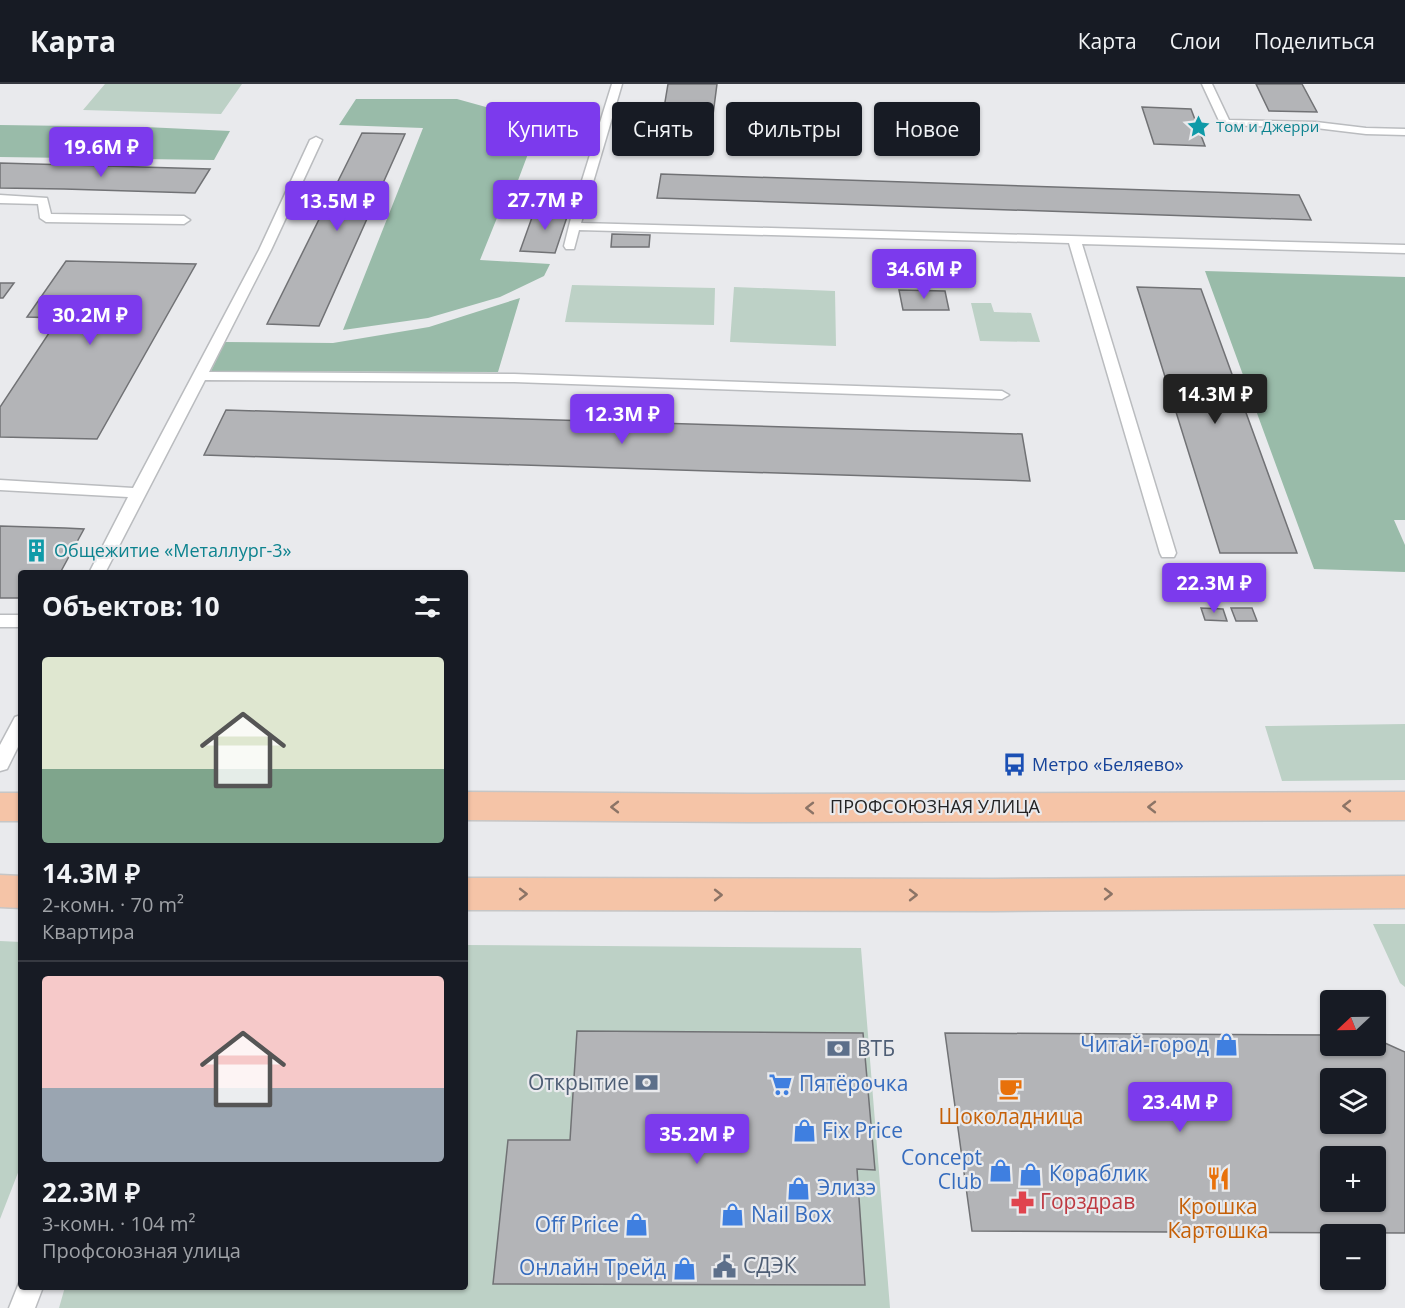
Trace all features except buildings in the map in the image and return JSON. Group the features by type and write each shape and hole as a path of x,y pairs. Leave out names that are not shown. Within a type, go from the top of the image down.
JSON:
{"main road":[{"name":"ПРОФСОЮЗНАЯ УЛИЦА","path":"468,806 748,808 1405,806"},
{"path":"0,807 18,807"},
{"path":"0,891 18,892"},
{"path":"468,894 1005,895 1405,892"}],"lane":[{"path":"570,246 617,84"},
{"path":"1207,84 1225,123 1316,125 1366,131 1405,132"},
{"path":"98,570 136,493 291,199 316,140"},
{"path":"0,199 43,201 46,218 184,220"},
{"path":"524,205 580,207"},
{"path":"574,226 1405,249"},
{"path":"1075,241 1168,554"},
{"path":"199,376 514,378 1002,395"},
{"path":"0,485 136,493"},
{"path":"0,621 18,621"},
{"path":"0,764 18,728"},
{"path":"22,1308 29,1290"}],"green space":[{"path":"105,84 242,84 221,114 83,110"},
{"path":"356,99 457,99 486,107 486,156 527,156 511,199 501,208 480,260 550,264 544,276 500,297 428,318 343,330 423,128 339,125"},
{"path":"0,125 230,131 214,160 0,157"},
{"path":"1205,271 1405,277 1405,520 1394,520 1405,545 1405,572 1314,569"},
{"path":"572,285 715,288 714,325 565,322"},
{"path":"734,287 835,291 836,346 730,342"},
{"path":"520,298 498,372 211,371 225,342 333,343 429,327"},
{"path":"971,303 991,303 994,312 1031,313 1040,342 980,341"},
{"path":"1405,724 1405,780 1282,781 1265,726"},
{"path":"1373,924 1405,924 1405,987 1400,983"},
{"path":"0,941 18,942 18,1173 0,1219"},
{"path":"468,945 861,948 890,1308 59,1308 64,1290 468,1290"}],"place":[{"name":"Том и Джерри","path":"1198,127"},
{"name":"Общежитие «Металлург-3»","path":"36,551"},
{"name":"Метро «Беляево»","path":"1014,765"},
{"name":"Читай-город","path":"1227,1045"},
{"name":"ВТБ","path":"839,1049"},
{"name":"Открытие","path":"647,1083"},
{"name":"Пятёрочка","path":"781,1084"},
{"name":"Шоколадница","path":"1011,1089"},
{"name":"Fix Price","path":"804,1131"},
{"name":"Concept Club","path":"1000,1170"},
{"name":"Кораблик","path":"1031,1174"},
{"name":"Крошка Картошка","path":"1218,1179"},
{"name":"Элизэ","path":"799,1188"},
{"name":"Горздрав","path":"1022,1202"},
{"name":"Nail Box","path":"733,1215"},
{"name":"Off Price","path":"637,1225"},
{"name":"СДЭК","path":"725,1266"},
{"name":"Онлайн Трейд","path":"684,1268"}]}
